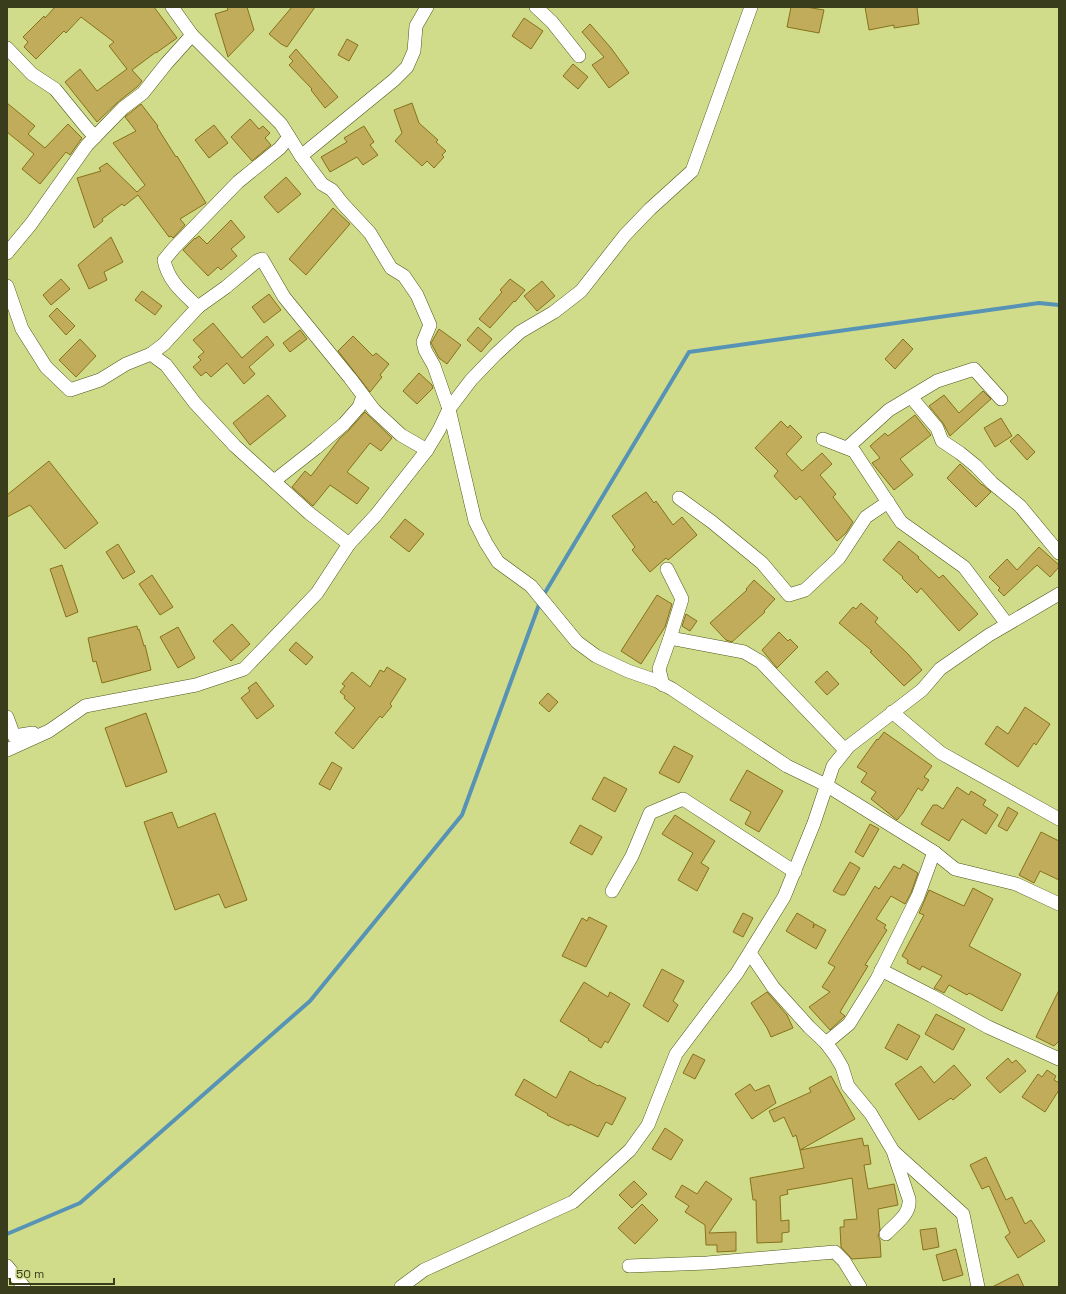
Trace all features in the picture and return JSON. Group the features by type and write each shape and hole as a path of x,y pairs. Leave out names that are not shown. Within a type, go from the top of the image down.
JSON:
{"street":[{"path":"172,7 192,35 280,124 322,184 332,190 370,233 391,268 404,276 417,295 430,325 423,342 425,350 434,366 449,409 475,522 498,562 531,586 577,642 596,656 672,689 788,766 826,785 934,852 956,869 1016,884 1059,904"},
{"path":"301,156 394,80 407,67 414,51 416,26 427,7"},
{"path":"536,7 552,22 579,56"},
{"path":"7,750 49,731 85,706 196,684 244,668 317,593 349,544 376,515 427,450 449,409 470,380 520,332 554,312 581,291 625,235 650,209 692,172 751,7"},
{"path":"7,253 31,224 87,145 123,108 143,92 192,35"},
{"path":"7,48 32,74 56,89 95,136"},
{"path":"198,306 175,283 166,271 164,260 238,182 280,148 289,137"},
{"path":"7,286 22,329 46,367 70,390 100,380 126,364 151,354 164,344 198,306 226,287 257,261 262,259 284,298 350,378 374,410 401,435 427,450"},
{"path":"151,354 166,366 195,403 235,446 309,513 349,544"},
{"path":"847,448 889,410 937,381 974,370 1001,399"},
{"path":"274,481 344,424 359,407 363,396"},
{"path":"911,397 937,428 942,441 976,466 992,484 1020,506 1059,553"},
{"path":"823,439 854,451 901,522 964,567 1007,624"},
{"path":"679,498 712,522 762,563 788,595 805,590 839,558 866,517 888,502"},
{"path":"663,685 659,669 682,598 667,569"},
{"path":"401,1287 424,1270 573,1202 630,1150 648,1125 676,1054 737,973 784,896 814,823 832,766 849,746 922,690 940,669 989,635 1059,594"},
{"path":"670,638 744,652 761,662 845,750"},
{"path":"892,712 941,753 1059,819"},
{"path":"7,717 14,736 49,731"},
{"path":"612,891 632,856 650,812 683,799 794,872"},
{"path":"826,1043 849,1024 881,970 918,896 934,852"},
{"path":"750,953 773,987 809,1028 826,1043 842,1067 848,1086 871,1114 893,1151 910,1205 908,1212 886,1234"},
{"path":"881,970 988,1027 1059,1059"},
{"path":"893,1151 963,1214 978,1287"},
{"path":"629,1266 706,1263 835,1252 844,1261 860,1287"},
{"path":"7,1266 24,1287"}],"building":[{"path":"55,7 154,7 177,38 132,70 142,81 97,122 65,82 80,69 97,91 127,69 109,46 114,42 81,17 66,33 64,31 36,59 24,47 28,42 23,37"},
{"path":"227,7 247,7 254,30 228,57 215,14 228,10"},
{"path":"292,7 315,7 287,47 269,34"},
{"path":"791,7 806,7 824,10 819,33 787,27"},
{"path":"865,7 917,7 919,24 894,28 894,25 869,30"},
{"path":"524,18 543,31 531,49 512,36"},
{"path":"590,24 611,48 629,73 609,88 592,65 604,57 582,32"},
{"path":"347,39 358,45 349,61 338,55"},
{"path":"296,49 338,97 325,108 311,90 312,89 289,65 293,61 289,57"},
{"path":"573,64 588,77 578,89 563,76"},
{"path":"7,103 35,126 28,134 45,148 68,124 82,138 70,155 66,152 40,184 22,169 34,154 7,132"},
{"path":"412,103 419,123 438,140 436,142 446,151 442,155 444,157 434,168 427,161 422,166 395,141 402,133 394,110"},
{"path":"141,104 158,126 157,127 206,203 180,219 185,225 173,238 171,236 169,237 138,195 124,206 122,204 102,219 103,221 94,228 77,178 101,171 99,168 107,163 137,192 145,185 113,143 136,131 125,117"},
{"path":"250,119 259,129 263,126 270,133 265,138 271,145 252,161 231,137"},
{"path":"214,125 228,143 209,158 195,140"},
{"path":"364,126 374,142 370,145 378,155 363,165 357,157 330,172 321,157 347,142 344,138"},
{"path":"286,177 301,194 278,213 264,197"},
{"path":"333,208 350,224 306,275 289,259"},
{"path":"231,220 245,237 231,249 237,256 221,270 218,267 208,276 183,250 199,236 207,244"},
{"path":"111,237 123,262 104,272 107,280 89,289 78,265"},
{"path":"61,279 70,289 51,305 43,295"},
{"path":"510,279 525,290 490,328 479,319 502,292 500,290"},
{"path":"542,281 555,296 537,311 524,296"},
{"path":"142,291 162,306 155,315 135,300"},
{"path":"269,294 281,310 264,323 252,307"},
{"path":"57,308 75,326 66,335 49,316"},
{"path":"213,323 242,358 267,336 274,345 249,367 255,374 244,384 227,363 211,377 206,372 201,376 193,367 201,360 198,357 204,352 193,340"},
{"path":"478,327 492,339 481,352 467,340"},
{"path":"439,329 461,345 447,364 439,358 431,343"},
{"path":"300,330 307,339 290,352 283,343"},
{"path":"353,336 373,356 376,353 389,364 380,375 382,377 370,392 338,351"},
{"path":"80,339 96,356 76,377 59,360"},
{"path":"903,339 913,349 895,369 885,359"},
{"path":"419,373 432,385 433,388 417,404 403,391"},
{"path":"983,391 991,399 950,436 943,423 929,406 944,395 959,413"},
{"path":"268,395 286,416 250,445 233,423"},
{"path":"365,412 392,438 381,451 370,443 347,472 369,488 357,504 330,485 313,506 292,487 305,471 311,476 340,438"},
{"path":"915,415 931,435 900,459 913,475 894,490 872,463 880,458 870,446 885,433 888,436"},
{"path":"1001,418 1012,436 995,447 984,428"},
{"path":"781,421 788,428 790,425 802,437 786,454 802,471 822,453 832,464 820,475 836,494 833,497 853,522 846,533 837,541 800,496 796,500 774,476 778,471 755,448"},
{"path":"1018,434 1035,452 1027,460 1010,441"},
{"path":"49,461 98,523 65,549 30,505 7,517 7,495"},
{"path":"960,464 991,492 976,507 947,478"},
{"path":"646,492 654,503 656,501 673,525 682,517 697,535 668,560 666,558 650,572 632,550 635,547 612,516"},
{"path":"405,519 424,534 409,552 390,537"},
{"path":"899,541 919,557 918,558 939,578 943,575 978,614 959,631 921,588 917,593 902,578 903,577 883,560"},
{"path":"118,544 135,572 123,579 106,552"},
{"path":"1039,547 1059,565 1059,567 1050,577 1037,565 1004,596 998,590 1000,588 989,577 1007,559 1017,570"},
{"path":"62,565 78,612 66,617 50,569"},
{"path":"152,575 173,607 160,615 139,584"},
{"path":"754,580 775,599 764,611 765,612 732,642 726,640 710,623 747,590 746,589"},
{"path":"657,595 672,604 665,627 641,664 621,651"},
{"path":"861,603 878,618 875,622 922,670 904,686 870,652 872,651 839,623 853,607 856,609"},
{"path":"686,614 697,621 690,631 682,626"},
{"path":"232,624 250,644 231,661 213,641"},
{"path":"137,626 144,646 145,645 151,670 102,683 96,661 93,662 88,638"},
{"path":"178,627 195,658 178,668 160,637"},
{"path":"779,632 788,641 790,639 798,647 777,668 762,650"},
{"path":"296,642 313,657 306,665 289,650"},
{"path":"387,667 406,679 390,704 392,706 382,718 380,716 353,749 335,733 355,708 340,692 345,686 342,684 352,672 370,687 380,670 384,672"},
{"path":"827,671 839,684 827,695 815,682"},
{"path":"256,682 274,706 257,719 241,698 250,691 248,688"},
{"path":"548,693 558,702 549,712 539,703"},
{"path":"1025,707 1050,724 1036,745 1034,743 1018,767 985,744 997,726 1008,734"},
{"path":"146,713 167,772 126,787 105,728"},
{"path":"884,732 932,766 924,777 929,780 922,791 918,788 897,820 871,799 876,792 861,782 867,773 857,767 877,739 878,740"},
{"path":"674,746 693,756 679,783 659,773"},
{"path":"332,762 342,768 330,790 319,784"},
{"path":"747,770 783,791 759,832 745,824 751,812 730,800"},
{"path":"604,777 627,789 615,812 592,799"},
{"path":"957,787 969,795 971,791 986,800 983,805 998,815 986,834 962,819 949,841 921,824 933,805 937,805 943,809"},
{"path":"1008,807 1018,813 1007,831 998,826"},
{"path":"172,812 178,828 215,813 247,900 225,908 219,894 175,910 144,822"},
{"path":"675,815 715,841 701,863 709,868 697,891 678,880 693,853 662,834"},
{"path":"870,824 879,829 863,857 855,852"},
{"path":"580,825 602,837 592,855 570,843"},
{"path":"1041,832 1059,841 1059,880 1040,871 1034,883 1019,875"},
{"path":"850,862 860,868 845,895 841,895 833,891"},
{"path":"903,864 918,873 911,893 905,904 891,896 876,919 886,925 884,928 887,930 865,965 868,966 840,1012 845,1016 830,1030 809,1007 830,992 822,987 835,967 828,963 875,886 879,889 894,866 900,869"},
{"path":"973,888 993,899 969,946 1021,974 1002,1011 969,993 967,995 949,985 944,993 934,988 942,976 922,966 920,970 907,963 908,960 902,956 924,915 919,913 929,890 964,906"},
{"path":"743,913 753,918 743,937 733,932"},
{"path":"797,913 814,923 813,928 815,924 826,930 816,949 786,931"},
{"path":"589,917 607,926 586,967 562,956 582,918 587,921"},
{"path":"662,969 684,981 673,1001 678,1005 668,1022 643,1006"},
{"path":"584,982 608,997 610,992 630,1004 608,1043 605,1041 601,1048 560,1021"},
{"path":"1059,990 1059,1041 1054,1046 1036,1037"},
{"path":"767,992 787,1015 793,1028 771,1037 751,1003"},
{"path":"936,1014 965,1029 953,1050 925,1034"},
{"path":"898,1024 920,1036 907,1060 885,1048"},
{"path":"693,1054 705,1060 695,1079 683,1073"},
{"path":"1008,1058 1012,1063 1016,1060 1026,1071 1000,1093 986,1078"},
{"path":"954,1065 971,1085 953,1100 951,1098 919,1120 895,1084 921,1066 934,1083"},
{"path":"1047,1070 1056,1076 1054,1080 1059,1083 1059,1090 1045,1112 1022,1097 1038,1074 1042,1077"},
{"path":"570,1071 598,1086 599,1085 626,1098 612,1125 606,1122 598,1137 570,1124 569,1126 547,1115 548,1114 515,1095 524,1079 556,1098"},
{"path":"831,1076 855,1119 800,1150 796,1135 793,1137 784,1117 774,1122 769,1111 811,1092 809,1088"},
{"path":"750,1084 755,1091 769,1085 776,1103 752,1119 735,1094"},
{"path":"665,1128 683,1140 671,1160 652,1149"},
{"path":"862,1138 864,1146 868,1145 871,1164 864,1165 868,1189 894,1184 898,1205 878,1209 880,1230 878,1236 880,1240 881,1257 852,1259 841,1247 840,1227 844,1227 844,1220 857,1219 852,1178 787,1190 788,1194 780,1196 781,1221 789,1220 789,1232 782,1233 782,1242 757,1243 756,1200 753,1200 750,1178 804,1168 800,1150"},
{"path":"986,1157 1006,1200 1012,1197 1025,1224 1031,1220 1045,1241 1018,1258 1005,1237 1010,1233 989,1186 982,1189 970,1165"},
{"path":"634,1181 647,1194 632,1208 619,1195"},
{"path":"706,1181 732,1199 709,1233 736,1232 736,1251 717,1252 717,1245 706,1245 705,1225 685,1212 689,1206 675,1197 682,1185 697,1194"},
{"path":"642,1204 658,1220 635,1244 618,1228"},
{"path":"936,1228 939,1247 923,1250 920,1230"},
{"path":"956,1249 963,1275 943,1281 936,1255"},
{"path":"1018,1274 1024,1287 992,1287"}],"waterway":[{"path":"543,596 689,352 1039,303 1059,305"},
{"path":"7,1234 80,1203 310,1001 462,815 540,602"}]}
